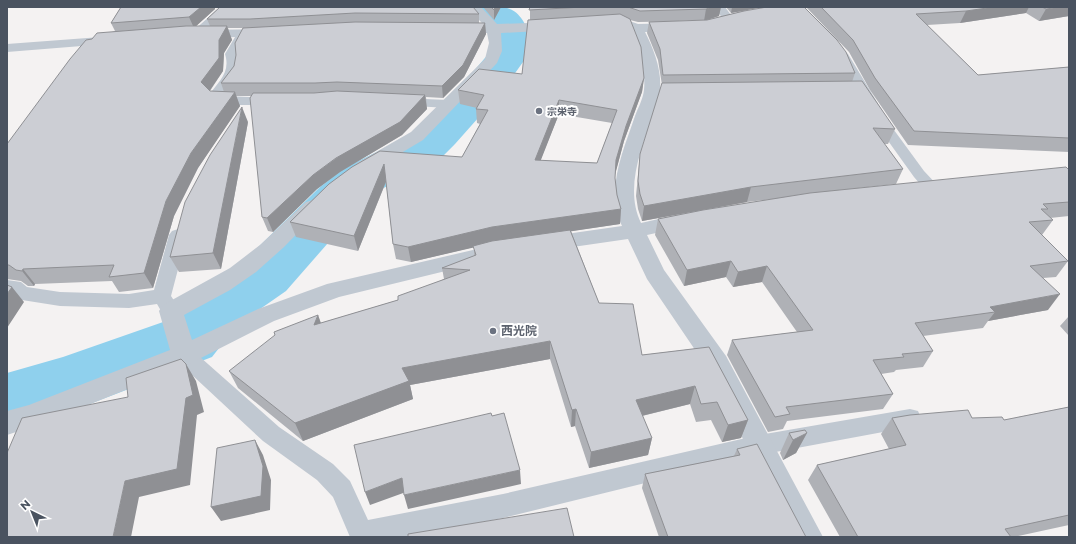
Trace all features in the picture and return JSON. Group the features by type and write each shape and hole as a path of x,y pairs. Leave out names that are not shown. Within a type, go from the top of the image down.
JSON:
{"street":[{"path":"348,177 417,136 492,60 497,46 492,28 489,22 473,7"},
{"path":"615,7 628,25 652,67 660,92 627,167 625,185 627,215 655,273 717,363 808,537"},
{"path":"591,24 690,26"},
{"path":"444,28 515,29 568,25"},
{"path":"190,35 283,32"},
{"path":"7,48 129,39"},
{"path":"910,190 939,187"},
{"path":"184,356 166,304 205,294 238,273 271,248 325,194"},
{"path":"19,427 184,356 266,315 335,290 493,251 634,231 700,217"}],"lane":[{"path":"190,35 227,7"},
{"path":"720,7 728,19"},
{"path":"242,34 231,54 235,62 232,72 224,87 215,96 221,100 248,108 289,101"},
{"path":"832,42 849,64 855,90 900,149 939,187"},
{"path":"386,101 448,104"},
{"path":"7,287 14,287 22,293 60,299 129,301 166,304 183,217"},
{"path":"184,356 271,434 325,472 342,488 363,535 503,506 760,445 910,418"}],"building":[{"path":"121,7 201,7 189,17 111,23"},
{"path":"220,7 473,7 479,14 355,13 250,19 207,19"},
{"path":"530,7 583,7 529,10"},
{"path":"628,7 713,7 706,9 640,11"},
{"path":"767,7 804,7 837,40 846,52 855,73 663,75 660,49 649,22 707,20"},
{"path":"821,7 994,7 966,11 916,14 978,75 1069,67 1069,138 914,131 875,78 853,40"},
{"path":"1042,7 1061,7 1046,9"},
{"path":"620,14 630,19 641,47 644,78 626,126 616,160 615,178 617,195 621,209 492,227 408,247 393,244 384,164 354,236 290,222 329,184 352,167 380,151 462,157 488,110 476,109 484,95 458,90 479,69 522,74 528,20","holes":["559,100 617,110 597,163 535,160"]},
{"path":"355,22 485,23 463,65 442,86 337,82 221,83 234,66 236,55 235,43 243,28"},
{"path":"186,26 227,26 219,40 219,58 201,82 210,91 235,92 191,153 166,201 144,273 109,277 114,265 23,269 22,271 16,270 7,265 7,144 70,59 86,40 92,39 97,33"},
{"path":"862,81 895,129 873,128 903,169 751,187 644,206 638,181 640,154 662,83"},
{"path":"337,91 425,95 400,122 336,158 313,175 267,218 262,217 250,98 253,93 314,93"},
{"path":"242,107 213,253 170,257 185,202 210,155"},
{"path":"1066,167 1069,170 1069,202 1043,204 1048,209 1041,209 1053,220 1029,222 1068,261 1030,266 1060,294 990,307 995,312 915,323 933,351 902,354 904,357 873,360 893,394 786,407 790,414 775,417 732,340 813,330 767,266 738,272 731,261 687,270 658,219 703,210 810,193"},
{"path":"570,230 599,303 633,304 642,355 709,347 748,420 728,425 717,402 701,404 695,386 636,400 652,438 591,452 576,409 572,410 550,341 402,368 409,381 295,423 229,371 275,335 274,332 318,315 314,325 398,300 398,296 470,270 442,268 476,255 473,246 492,241"},
{"path":"7,285 12,287 7,294"},
{"path":"181,359 186,364 193,395 186,398 177,469 125,481 113,537 7,537 7,453 22,418 128,397 126,378"},
{"path":"1069,407 1069,515 1005,529 1011,537 858,537 817,465 906,445 892,418 968,410 972,418 1002,417 1004,420"},
{"path":"491,413 492,416 504,413 520,470 404,495 402,478 365,492 354,445"},
{"path":"805,430 807,433 793,440 789,433"},
{"path":"255,440 263,466 261,496 211,507 217,448"},
{"path":"757,444 806,537 668,537 645,474 740,455 737,449"},
{"path":"567,508 574,537 408,537 408,534"}],"waterway":[{"path":"7,402 63,385 189,339 215,309 265,276 338,199 362,179 426,146 488,81 508,55 514,42 508,24 486,7"}],"place":[{"name":"宗栄寺","path":"539,111"},
{"name":"西光院","path":"493,331"}]}
